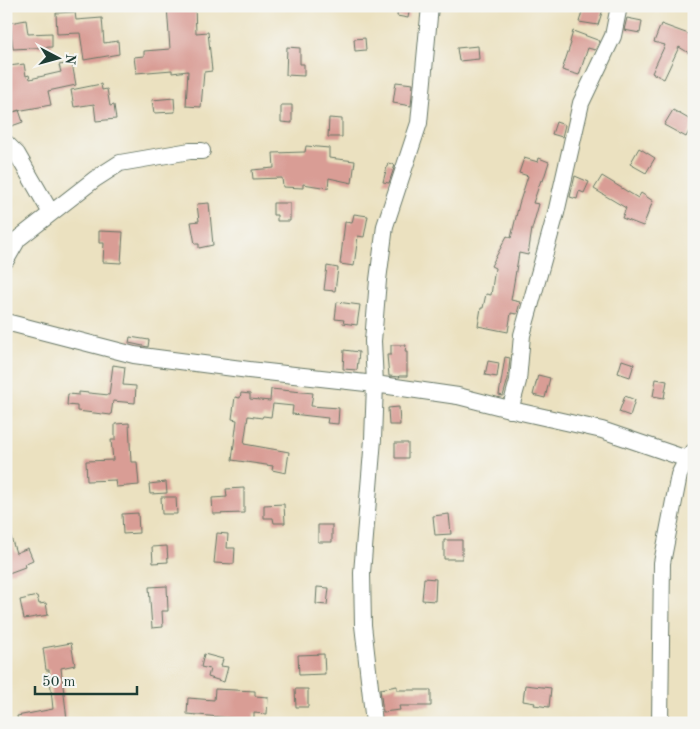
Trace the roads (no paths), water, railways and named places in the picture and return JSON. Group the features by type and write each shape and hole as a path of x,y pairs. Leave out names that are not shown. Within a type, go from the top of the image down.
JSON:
{"street":[{"path":"374,723 363,625 362,573 372,458 375,384 373,341 385,226 419,123 430,6"},
{"path":"510,410 518,380 522,336 556,213 581,103 614,36 619,6"},
{"path":"6,143 17,154 51,213"},
{"path":"6,260 18,239 95,179 120,163 190,151 202,151"},
{"path":"6,322 100,348 134,355 458,396 510,410 602,430 690,455 679,475 662,563 660,723"}]}
